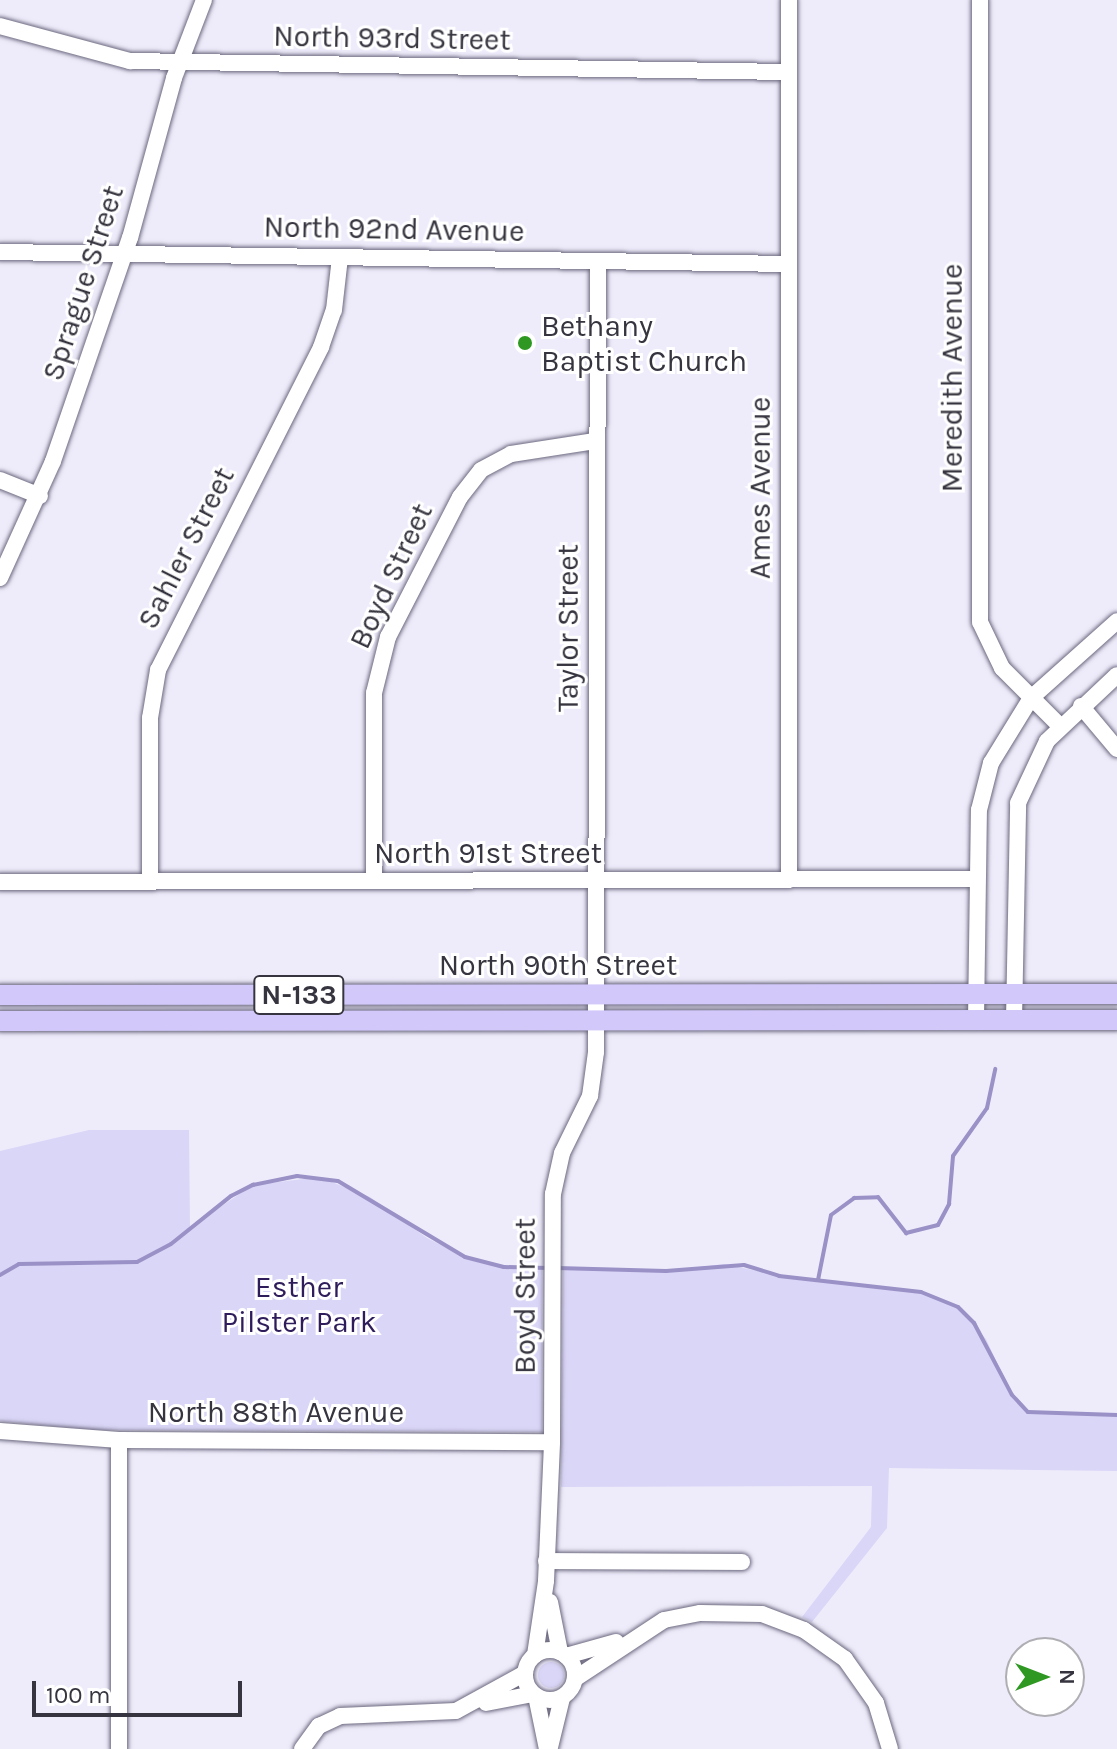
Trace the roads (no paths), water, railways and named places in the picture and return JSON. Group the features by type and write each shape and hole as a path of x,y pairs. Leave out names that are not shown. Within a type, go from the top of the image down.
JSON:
{"main road":[{"name":"North 90th Street","path":"0,995 1117,994"},
{"name":"North 90th Street","path":"0,1021 1117,1020"}],"street":[{"name":"Sprague Street","path":"0,578 40,496 124,253 180,63 204,0"},
{"name":"Ames Avenue","path":"789,0 789,880"},
{"name":"Meredith Avenue","path":"980,0 980,622 992,655 1060,726"},
{"name":"North 93rd Street","path":"0,26 94,55 180,63 788,72"},
{"name":"North 92nd Avenue","path":"0,252 787,264"},
{"name":"Sahler Street","path":"150,881 150,718 158,670 321,347 334,310 340,257"},
{"name":"Taylor Street","path":"597,995 595,441 598,261"},
{"name":"Boyd Street","path":"374,880 373,701 388,637 460,497 481,470 511,454 595,441"},
{"path":"0,480 40,496"},
{"path":"976,1020 977,879 984,786 1001,741 1031,698 1117,621"},
{"path":"1014,1020 1014,827 1030,769 1060,726 1117,675"},
{"path":"1081,706 1117,749"},
{"name":"North 91st Street","path":"0,882 977,879"},
{"name":"Boyd Street","path":"525,1673 535,1655 546,1581 552,1442 553,1221 562,1153 593,1086 597,995"},
{"name":"North 88th Avenue","path":"0,1431 119,1440 552,1442"},
{"path":"119,1440 119,1749"},
{"path":"546,1561 742,1562"},
{"name":"Boyd Street","path":"546,1581 563,1654 576,1678"},
{"path":"548,1749 562,1698 576,1678 636,1634 664,1620 700,1613 762,1614 804,1630 837,1652 868,1689 890,1749"},
{"path":"535,1655 563,1654 636,1634"},
{"path":"469,1707 525,1673 548,1749"},
{"path":"306,1742 340,1716 444,1714 534,1695 562,1698"}],"waterway":[{"path":"818,1280 831,1215 854,1198 878,1197 906,1233 938,1225 949,1204 953,1156 987,1108 995,1069"},
{"path":"0,1275 19,1264 137,1262 171,1244 231,1196 253,1185 297,1176 338,1181 465,1257 504,1267 548,1268"},
{"path":"557,1268 666,1271 744,1265 779,1276 921,1292 958,1307 974,1323 1012,1395 1028,1412 1117,1415"}],"place":[{"name":"Bethany Baptist Church","path":"525,343"}],"park label":[{"name":"Esther Pilster Park","path":"299,1304"}]}
